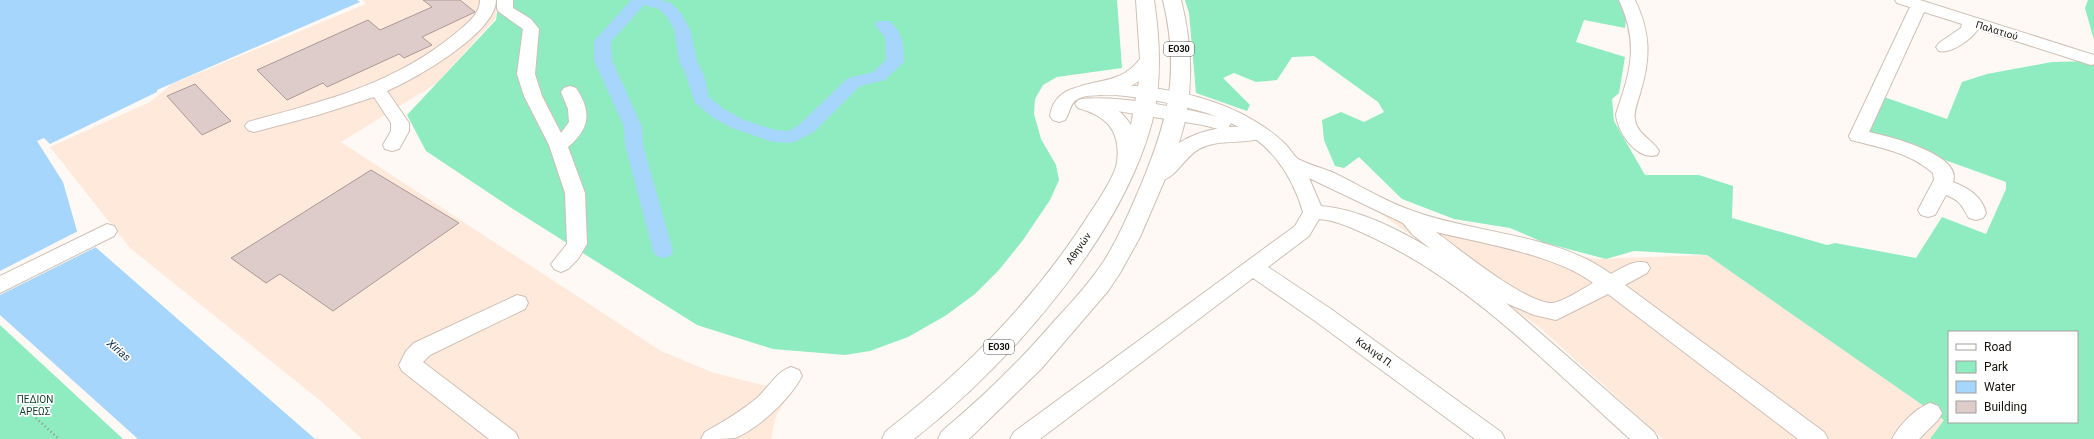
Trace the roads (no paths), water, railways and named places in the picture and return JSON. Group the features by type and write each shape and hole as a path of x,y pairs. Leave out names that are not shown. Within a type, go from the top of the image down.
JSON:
{"main road":[{"name":"Αθηνών","path":"895,439 943,401 971,376 1019,324 1053,284 1116,190 1137,136 1145,102 1151,58 1145,0"},
{"name":"ΕΟ30","path":"951,439 1007,388 1094,291 1123,247 1142,210 1166,151 1177,107 1180,83 1178,32 1172,0"},
{"path":"1086,97 1127,82 1137,75 1151,58"},
{"path":"1086,97 1106,109 1118,121 1125,135 1127,144 1126,167"},
{"path":"1153,182 1186,147 1201,138 1224,134 1261,137"}],"street":[{"path":"254,126 317,110 378,90 419,69 455,42 483,15 488,6 488,0"},
{"path":"506,0 505,9 512,15 528,24 531,29 526,74 533,96 558,145 575,193 578,233 577,244 574,251 560,264"},
{"path":"1627,0 1636,20 1642,45 1641,58 1625,114 1625,121 1627,127 1650,151"},
{"path":"1911,3 1858,136 1894,145 1930,160 1942,170 1944,180 1928,210"},
{"name":"Παλατιού","path":"1911,3 2091,60"},
{"path":"1945,47 1968,30 1971,22"},
{"path":"378,90 400,123 400,130 392,145"},
{"path":"558,145 569,137 579,122 578,111 570,92"},
{"path":"1086,97 1107,104 1145,102 1177,107 1203,119 1261,137 1291,163 1326,177 1410,218 1540,251 1576,264 1611,284 1816,439"},
{"path":"1022,439 1302,231 1313,212 1307,192 1291,163"},
{"path":"1941,185 1967,198 1974,205 1976,213"},
{"path":"1313,212 1338,214 1371,228 1411,248 1451,271 1486,297 1646,439"},
{"path":"1410,218 1420,230 1472,268 1520,301 1540,311 1556,312 1640,268"},
{"path":"0,285 107,231"},
{"name":"Καλιγά Π.","path":"1254,268 1329,319 1493,439"},
{"path":"507,439 410,365 414,356 422,349 517,303"},
{"path":"713,439 730,430 769,400 784,387 791,376"},
{"path":"1904,439 1930,413"}],"water":[{"name":"Xirias","path":"0,0 357,0 360,2 157,90 157,92 50,144 44,138 37,141 63,182 77,231 315,439 138,439 0,315"}],"waterway":[{"path":"640,0 602,41 603,60 633,127 634,145 663,251"},
{"path":"642,0 665,6 674,15 682,29 687,48 688,61 695,75 701,99 718,113 738,124 773,136 792,137 807,128 854,82 879,76 895,62 895,46 893,37 891,32 883,25"}],"park label":[{"name":"ΠΕΔΙΟΝ ΑΡΕΩΣ","path":"35,404"}]}
